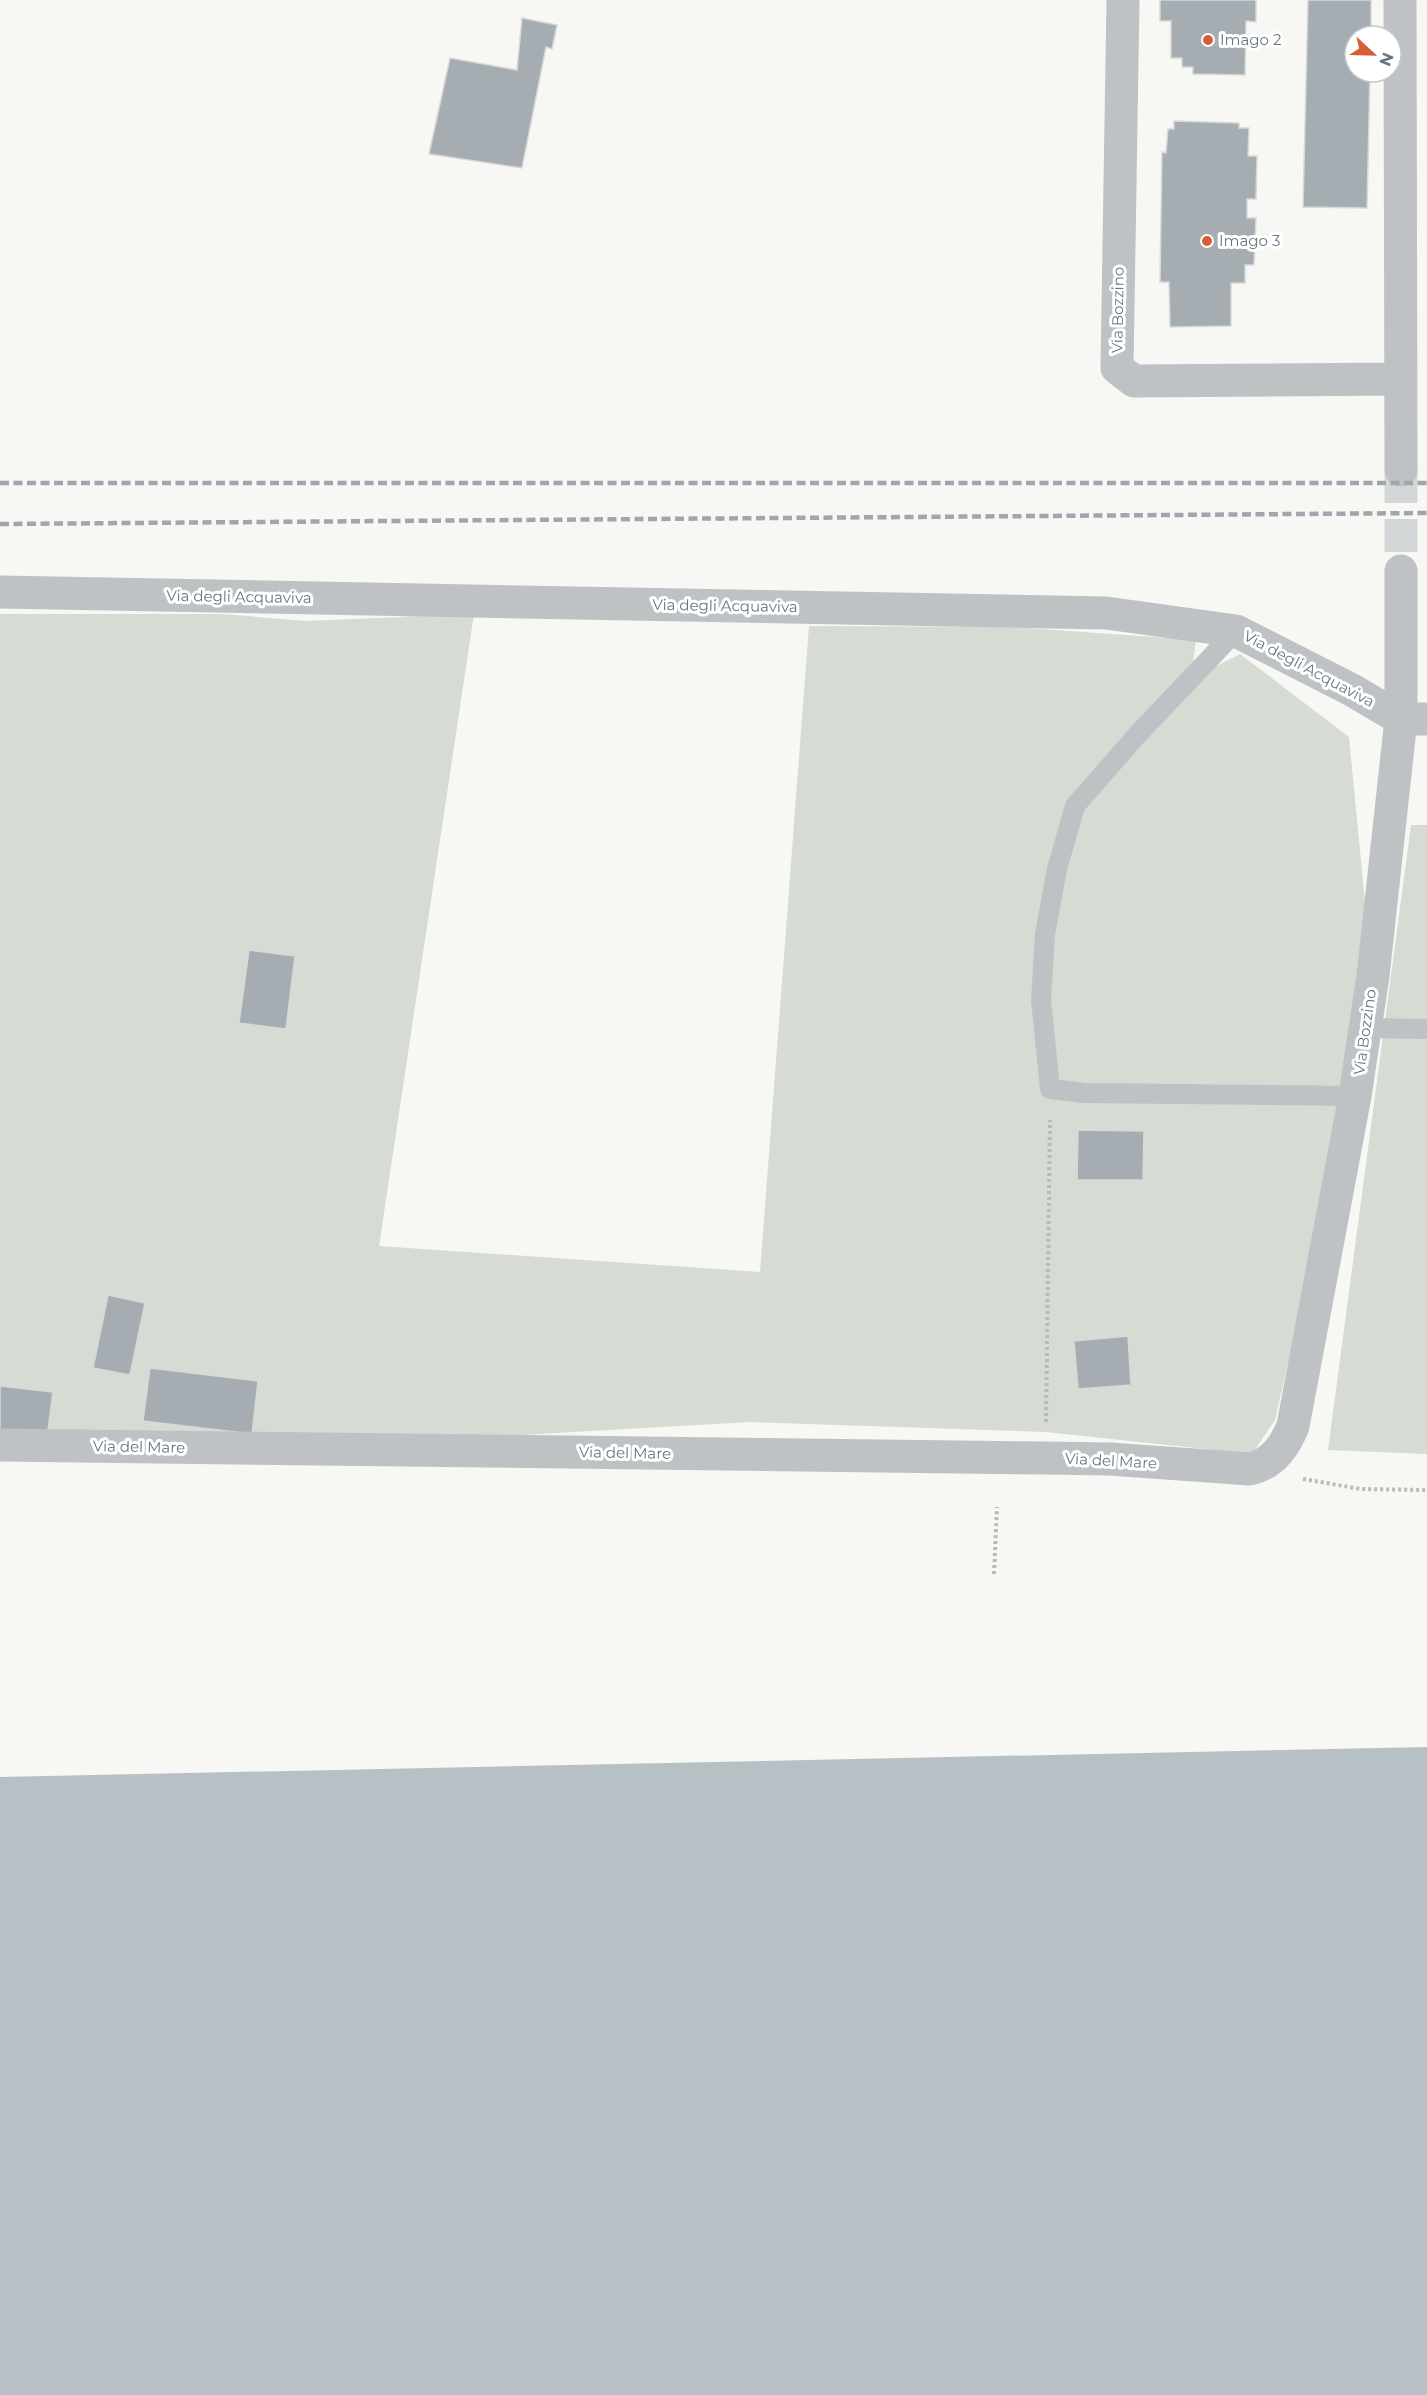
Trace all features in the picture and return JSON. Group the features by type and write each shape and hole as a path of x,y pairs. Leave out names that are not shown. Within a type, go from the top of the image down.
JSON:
{"street":[{"name":"Via Bozzino","path":"1123,0 1117,368 1134,381 1400,379"},
{"path":"1400,0 1401,470"},
{"name":"Via Bozzino","path":"1262,1462 1287,1441 1293,1426 1356,1096 1414,719 1401,571"},
{"name":"Via degli Acquaviva","path":"0,592 1106,613 1236,631 1414,719"},
{"name":"Via del Mare","path":"0,1445 1262,1462"}],"lane":[{"path":"1236,631 1138,734 1075,806 1057,869 1045,934 1041,1000 1050,1089 1085,1093 1356,1096"},
{"path":"1365,1028 1427,1029"}],"path":[{"path":"1046,1432 1050,1089"},
{"path":"1262,1462 1289,1476 1360,1489 1427,1490"},
{"path":"994,1575 997,1507"}],"shaded area":[{"path":"0,614 222,614 306,621 474,614 379,1246 760,1272 809,626 1011,627 1196,640 1193,663 1209,670 1240,654 1349,737 1366,912 1339,1140 1275,1420 1252,1454 1046,1432 749,1422 348,1445 0,1439"},
{"path":"1411,825 1427,825 1427,1454 1328,1450"},
{"path":"1427,1747 1427,2395 0,2395 0,1777"}],"building":[{"name":"Imago 2","path":"1160,0 1256,0 1256,22 1246,21 1245,75 1193,74 1193,67 1182,67 1182,58 1171,58 1171,21 1160,21"},
{"path":"1308,0 1371,0 1371,24 1343,24 1343,84 1370,84 1367,208 1303,207"},
{"path":"522,18 557,25 552,49 546,47 522,168 429,154 450,58 517,70"},
{"name":"Imago 3","path":"1174,121 1239,123 1239,128 1249,128 1248,156 1257,156 1256,199 1247,199 1247,218 1256,218 1254,265 1245,265 1245,283 1231,283 1231,326 1170,327 1169,282 1160,282 1162,152 1166,153 1168,129 1174,129"},
{"path":"249,950 295,956 286,1029 239,1023"},
{"path":"1078,1130 1144,1131 1143,1180 1077,1180"},
{"path":"108,1295 145,1303 130,1375 93,1368"},
{"path":"1128,1336 1131,1385 1078,1389 1074,1341"},
{"path":"150,1368 258,1381 252,1434 143,1421"},
{"path":"0,1386 53,1392 47,1438 0,1435"}],"tunnel":[{"path":"1401,470 1401,571"}],"railway":[{"path":"0,483 1427,483"},
{"path":"0,524 1427,513"}],"place":[{"name":"Imago 2","path":"1208,40"},
{"name":"Imago 3","path":"1207,241"}]}
